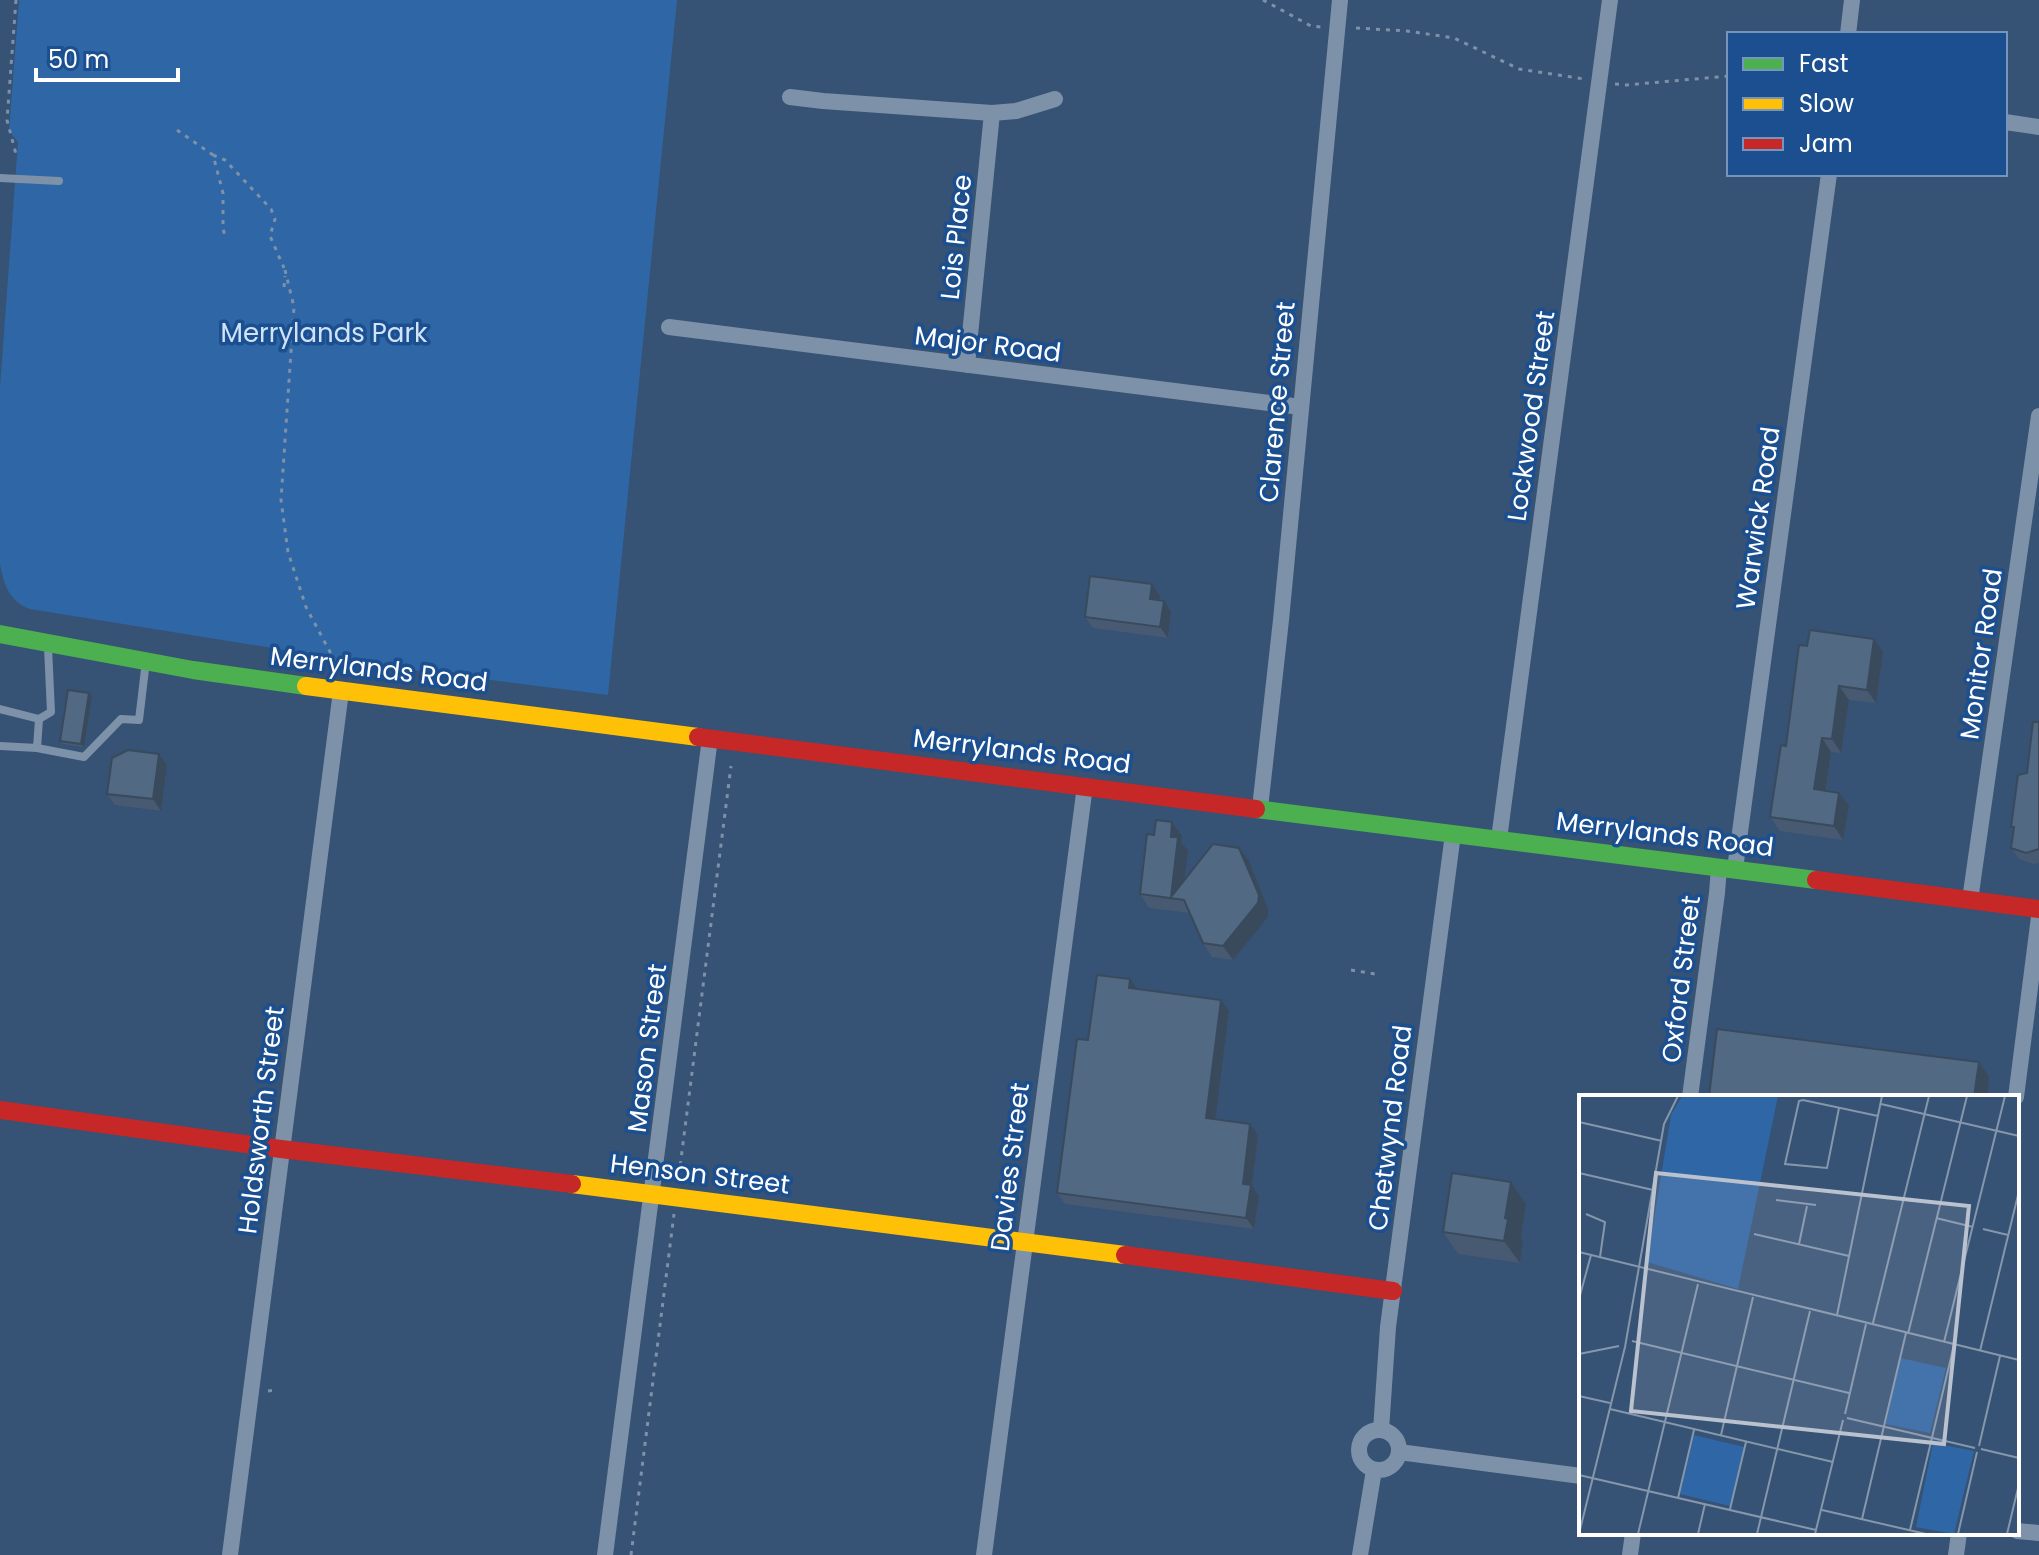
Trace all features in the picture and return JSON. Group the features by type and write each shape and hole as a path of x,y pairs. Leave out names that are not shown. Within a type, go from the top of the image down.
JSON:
{"main road":[{"name":"Merrylands Road","path":"0,634 208,672 341,691 2039,909"},
{"name":"Henson Street","path":"0,1110 281,1149 677,1196 1393,1291"}],"street":[{"name":"Clarence Street","path":"1260,808 1340,0"},
{"name":"Lockwood Street","path":"1499,839 1610,0"},
{"path":"1848,32 1852,0"},
{"path":"790,97 992,113 1033,107 1055,99"},
{"name":"Lois Place","path":"967,365 992,113"},
{"path":"2007,122 2039,127"},
{"name":"Warwick Road","path":"1727,868 1829,176"},
{"name":"Major Road","path":"669,327 1301,407"},
{"name":"Monitor Road","path":"1970,900 2039,416"},
{"name":"Holdsworth Street","path":"230,1555 341,691"},
{"name":"Mason Street","path":"605,1555 710,738"},
{"name":"Davies Street","path":"984,1555 1085,786"},
{"name":"Chetwynd Road","path":"1381,1430 1386,1347 1453,834"},
{"name":"Oxford Street","path":"1690,1095 1727,868"},
{"path":"2016,1095 2039,917"},
{"path":"1381,1430 1393,1435 1399,1452 1390,1467 1374,1470 1360,1456 1360,1443 1368,1433 1381,1430"},
{"path":"1399,1452 1579,1476"},
{"path":"1360,1555 1374,1470"},
{"path":"2019,1531 2039,1533"},
{"path":"1630,1555 1633,1535"},
{"path":"1956,1555 1959,1535"}],"lane":[{"path":"0,178 59,181"},
{"path":"0,709 39,719 51,712 47,643"},
{"path":"0,746 37,748 84,757 121,719 139,720 146,660"},
{"path":"37,748 39,719"}],"path":[{"path":"16,0 7,120 17,158"},
{"path":"1263,0 1316,26"},
{"path":"1358,28 1454,38 1519,69 1577,79"},
{"path":"1618,85 1727,76"},
{"path":"177,130 225,160 271,209 275,219 270,236 285,270 294,307 281,500 288,552 306,607 337,665"},
{"path":"213,155 223,193 225,238"},
{"path":"284,287 285,270"},
{"path":"631,1555 731,766"},
{"path":"1351,970 1375,974"}],"green space":[{"name":"Merrylands Park","path":"19,0 677,0 608,695 396,668 30,609 12,597 0,564 0,387 18,142 9,131"}],"building":[{"path":"1090,576 1152,584 1150,599 1164,601 1160,627 1085,617"},
{"path":"1810,630 1874,639 1867,690 1839,686 1832,739 1822,738 1814,789 1839,793 1834,826 1770,817 1781,745 1786,746 1799,645 1807,646"},
{"path":"68,690 89,693 81,744 60,741"},
{"path":"2033,722 2039,722 2039,849 2026,853 2011,848 2014,827 2011,827 2018,775 2027,773"},
{"path":"128,750 159,754 153,799 107,794 112,758"},
{"path":"1156,820 1172,822 1171,837 1178,837 1171,897 1213,844 1239,848 1259,895 1258,903 1223,946 1203,943 1184,900 1140,894 1147,834 1154,835"},
{"path":"1097,975 1130,979 1129,988 1221,1000 1206,1118 1250,1124 1243,1184 1251,1185 1246,1218 1057,1193 1077,1039 1088,1040"},
{"path":"1717,1029 1979,1062 1974,1095 1709,1095"},
{"path":"1452,1173 1511,1182 1504,1241 1443,1232"}],"traffic: fast":[{"path":"0,634 193,670 306,686"},
{"path":"1256,809 1816,880"}],"traffic: slow":[{"path":"306,686 698,737"},
{"path":"572,1184 1125,1255"}],"traffic: jam":[{"path":"698,737 1256,809"},
{"path":"1816,880 2039,909"},
{"path":"0,1110 281,1149 572,1184"},
{"path":"1125,1255 1393,1291"}]}
